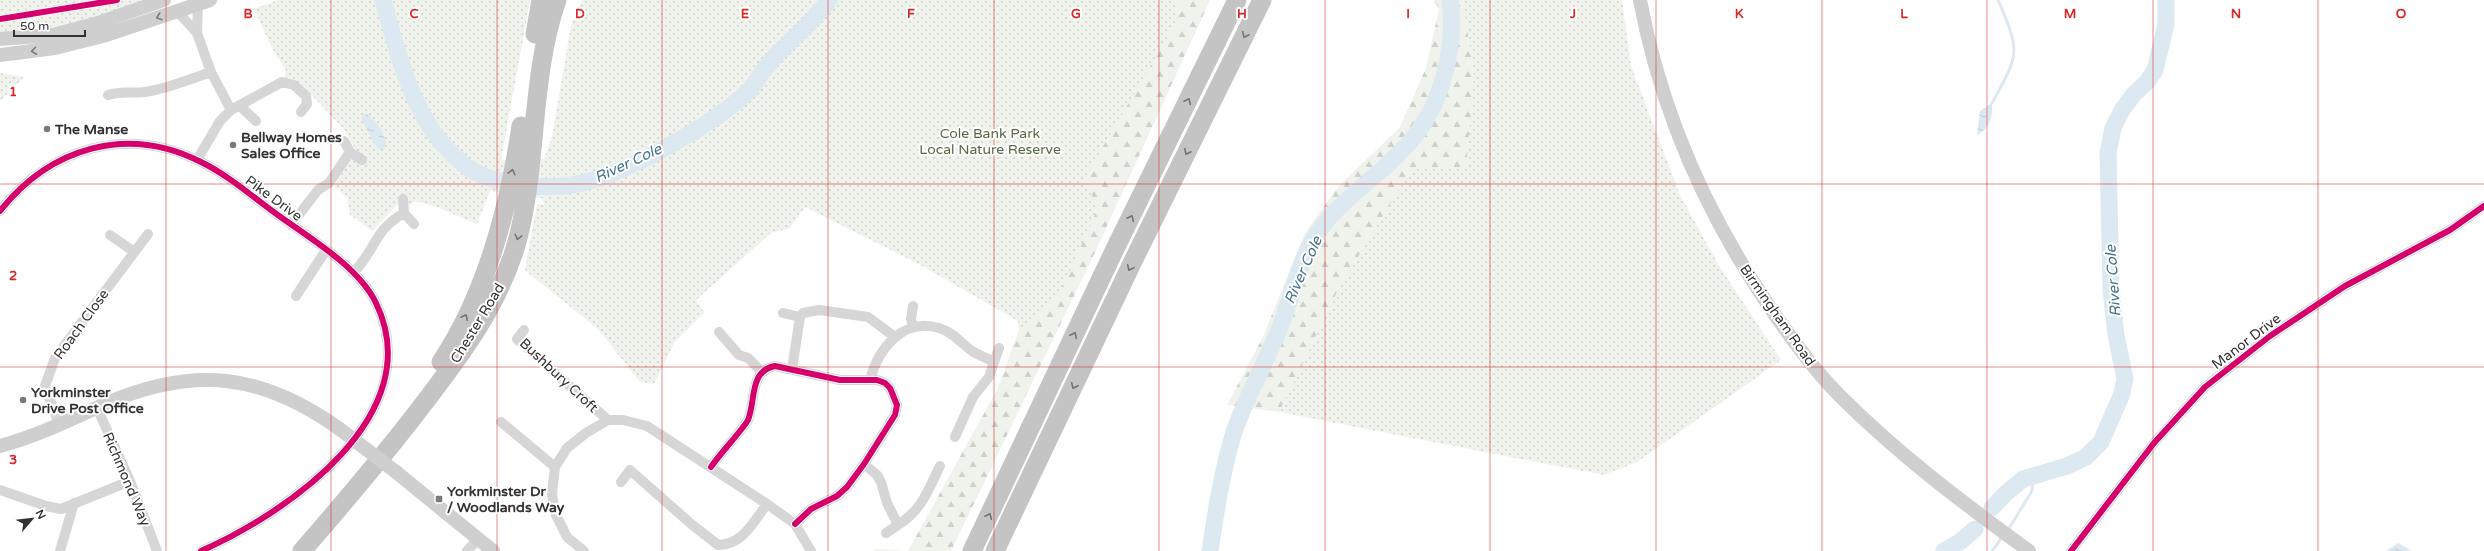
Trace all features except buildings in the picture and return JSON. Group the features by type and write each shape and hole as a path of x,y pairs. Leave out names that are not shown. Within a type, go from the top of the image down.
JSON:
{"highway":[{"name":"Chester Road","path":"302,551 396,439 471,338 496,297 507,271 518,238 526,199 524,148 541,0"},
{"name":"Chester Road","path":"293,551 421,391 447,353 470,308 491,258 507,197 524,148 549,22 557,0"},
{"path":"972,551 1114,251 1237,0"},
{"path":"996,551 1134,259 1262,0"}],"street":[{"path":"0,39 52,35 98,23 164,0"},
{"name":"Birmingham Road","path":"1640,0 1651,57 1676,133 1706,200 1749,277 1802,351 1839,395 1892,445 2007,536 2029,551"},
{"path":"0,55 55,48 103,36 204,2"},
{"path":"197,32 204,2"},
{"path":"177,11 197,32 212,72 236,108 256,121"},
{"path":"108,95 124,90 135,92 152,90 212,72"},
{"path":"197,160 220,121 236,108 282,82 294,85 306,96 308,104 301,112"},
{"path":"344,141 350,152 362,160"},
{"name":"Pike Drive","path":"0,211 16,191 50,165 75,153 98,146 122,143 176,150 197,160 225,177 326,250 353,273 376,302 386,334 387,347 385,373 378,399 365,425 344,450 308,488 263,519 201,551"},
{"path":"291,225 318,190 329,183 350,152"},
{"path":"403,199 404,213 414,224"},
{"name":"Manor Drive","path":"2071,551 2154,443 2205,387 2270,336 2345,286 2450,230 2484,206"},
{"path":"353,273 368,257 380,232 390,221 404,213"},
{"name":"Roach Close","path":"59,424 45,386 55,358 85,321 133,251 148,234"},
{"path":"110,235 133,251"},
{"path":"296,296 326,250"},
{"path":"913,306 911,319 913,327"},
{"path":"792,369 800,317 803,313 819,310 868,317 894,337"},
{"path":"783,313 800,317"},
{"path":"870,380 875,362 894,337 913,327 924,326 939,328 952,334 973,352 994,362"},
{"name":"Bushbury Croft","path":"524,330 517,339 608,420"},
{"path":"719,332 739,355 748,358 761,371"},
{"path":"955,437 973,397 989,377 999,348"},
{"path":"711,467 747,421 756,381 761,371 775,366 840,380 870,380 885,383 894,394 897,405 895,415 864,464 837,496 811,509 795,524"},
{"path":"0,446 145,389 178,381 215,379 243,383 272,391 301,403 341,430 396,472 492,551"},
{"name":"Richmond Way","path":"97,408 130,481 157,551"},
{"path":"584,551 567,536 555,513 552,494 555,467 567,448 608,420 623,420 647,426 711,467 795,524 811,551"},
{"path":"501,422 555,467"},
{"path":"864,464 881,482 887,503 898,525"},
{"path":"886,532 913,516 922,502 940,466"},
{"path":"621,482 630,470 690,523 718,545 732,544 740,540 767,504"},
{"path":"0,490 61,509 130,481"},
{"path":"60,551 74,503"},
{"path":"468,551 478,538"}],"green space":[{"path":"0,0 117,0 0,19"},
{"path":"122,0 147,0 89,19 42,29 35,27 36,15 95,7"},
{"name":"Cole Bank Park Local Nature Reserve","path":"278,0 530,0 501,160 544,159 552,137 571,26 582,0 1210,0 1089,265 1019,330 1018,321 924,267 805,207 790,228 771,233 696,300 704,313 674,343 654,384 640,382 599,330 525,270 537,204 544,205 542,198 490,191 477,224 434,206 416,201 407,206 405,194 399,196 398,204 372,231 350,215 347,198 334,186 356,150 343,128 302,85 295,80 285,78 286,70 274,52 254,9"},
{"path":"1175,0 1210,0 1089,265 951,551 908,551 998,388 1019,330 1061,291 1098,208 1084,179 1178,19"},
{"path":"1434,0 1463,0 1474,78 1466,169 1411,169 1337,292 1279,412 1227,405 1262,339 1305,233 1338,187 1400,127 1426,68 1439,9"},
{"path":"1463,0 1622,0 1631,66 1680,195 1718,264 1781,360 1637,462 1604,475 1279,412 1337,292 1411,169 1474,78"},
{"path":"25,17 28,20 30,31 0,34 0,21"},
{"path":"0,73 24,77 0,101"},
{"path":"878,549 908,551 873,551"}],"water":[{"path":"1992,103 1990,122 1977,136 1980,111"},
{"path":"366,113 377,123 382,131 386,146 381,150 377,148 362,121 362,116"},
{"path":"2398,543 2412,551 2386,551"}],"waterway":[{"name":"River Cole","path":"383,0 403,70 412,93 423,115 436,135 451,153 470,169 495,180 526,186 543,187 573,185 605,176 649,157 694,131 734,104 751,89 761,73 772,60 813,20 829,0"},
{"name":"River Cole","path":"1210,551 1223,476 1234,432 1244,406 1279,330 1306,253 1322,227 1334,213 1401,152 1423,124 1432,108 1439,90 1449,54 1451,35 1450,0"},
{"path":"1992,103 2008,74 2014,53 2011,32 1998,0"},
{"name":"River Cole","path":"1992,508 2005,494 2023,479 2067,466 2086,457 2101,442 2121,396 2125,379 2116,335 2111,290 2108,153 2113,128 2122,110 2134,94 2147,82 2155,70 2166,24 2166,0"},
{"path":"2008,530 2032,491 2033,476"},
{"name":"River Cole","path":"1944,551 1961,541 1975,529"},
{"path":"1992,551 2003,536"}],"cycle path":[{"path":"0,19 117,0"},
{"path":"0,211 20,189 42,171 66,158 92,149 118,144 145,145 173,151 201,162 222,174 321,245 358,278 376,303 388,344 384,384 367,421 341,455 308,485 272,512 235,534 201,551"},
{"path":"2071,551 2154,443 2205,387 2270,336 2345,286 2450,230 2484,206"},
{"path":"711,467 748,420 757,380 767,369 775,366 840,380 877,380 885,383 890,388 897,405 895,415 864,464 847,487 837,496 811,509 795,524"}],"place":[{"name":"The Manse","path":"47,129"},
{"name":"Bellway Homes Sales Office","path":"233,145"},
{"name":"Yorkminster Drive Post Office","path":"23,400"},
{"name":"Yorkminster Dr / Woodlands Way","path":"439,499"}]}
